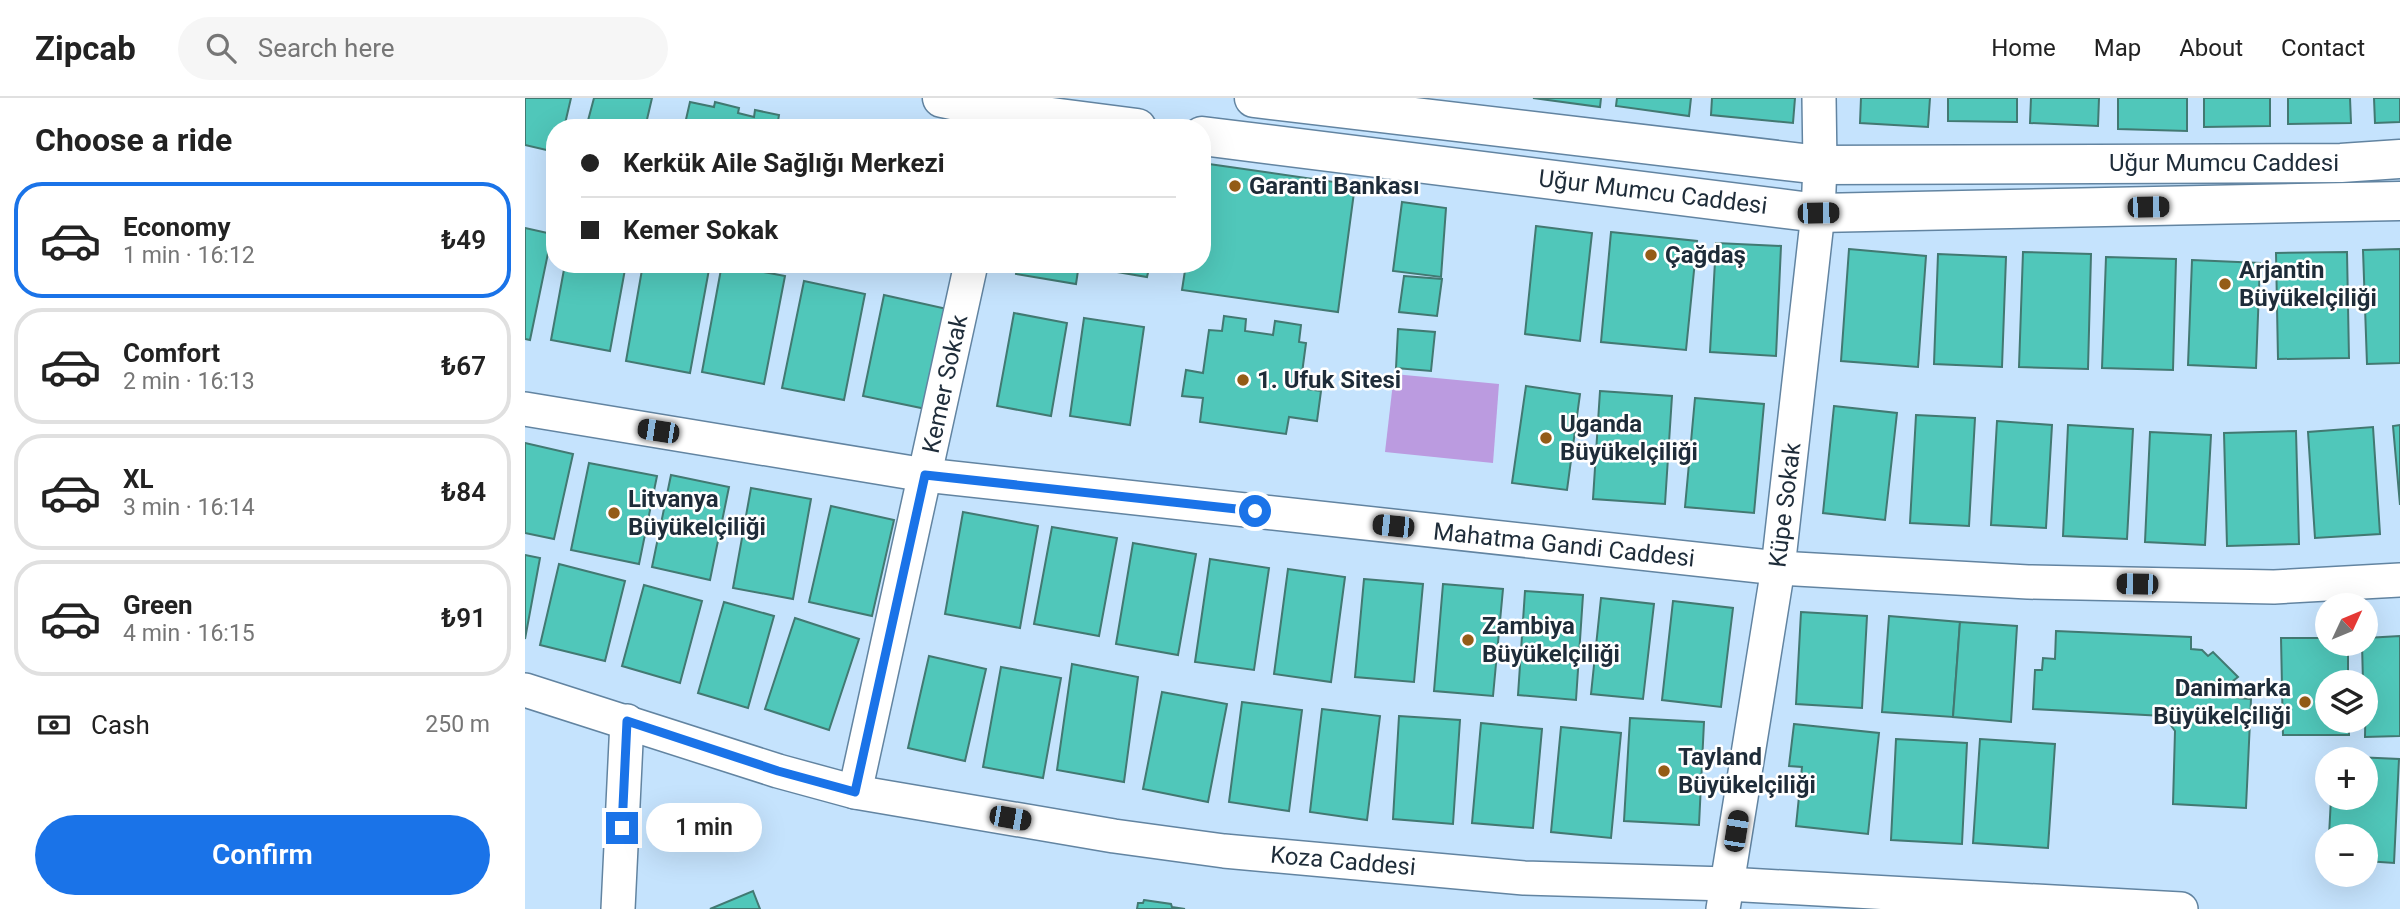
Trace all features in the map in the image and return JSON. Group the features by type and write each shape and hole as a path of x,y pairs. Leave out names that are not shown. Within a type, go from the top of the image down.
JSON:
{"main road":[{"path":"942,98 1004,112 1062,119"},
{"name":"Uğur Mumcu Caddesi","path":"1254,98 1820,165 2341,163 2400,159"},
{"name":"Uğur Mumcu Caddesi","path":"1211,137 1818,213 2400,201"}],"street":[{"name":"Küpe Sokak","path":"1725,896 1778,568 1818,213 1819,98"},
{"name":"Kemer Sokak","path":"855,792 969,273"},
{"name":"Mahatma Gandi Caddesi","path":"525,409 925,475 1778,568 2028,582 2313,586 2400,579"},
{"name":"Koza Caddesi","path":"525,690 778,771 855,792 1114,836 1224,851 1725,896 2181,909"},
{"path":"618,909 627,721"}],"shaded area":[{"path":"1394,374 1499,384 1493,463 1385,452"}],"building":[{"path":"525,98 571,98 566,119 546,119 546,150 525,145"},
{"path":"594,98 652,98 647,119 588,119"},
{"path":"1533,98 1601,98 1600,107"},
{"path":"1617,98 1691,98 1689,116 1616,106"},
{"path":"1712,98 1795,98 1793,123 1711,115"},
{"path":"1861,98 1930,98 1928,127 1860,123"},
{"path":"1948,98 2017,98 2017,122 1948,121"},
{"path":"2031,98 2099,98 2098,126 2030,123"},
{"path":"2118,98 2187,98 2187,131 2118,129"},
{"path":"2204,98 2270,98 2270,126 2204,127"},
{"path":"2288,98 2350,98 2351,123 2288,124"},
{"path":"2374,98 2400,98 2400,122 2375,123"},
{"path":"690,102 714,107 715,102 739,108 738,113 754,117 755,110 779,115 778,119 686,119"},
{"path":"1211,164 1355,185 1338,312 1182,290 1185,273 1211,273"},
{"path":"1402,202 1446,208 1441,277 1393,271"},
{"path":"1536,226 1592,233 1580,341 1525,334"},
{"path":"525,228 546,233 546,263 530,340 525,339"},
{"path":"1611,232 1697,241 1686,350 1601,342"},
{"path":"1716,243 1781,246 1776,356 1710,352"},
{"path":"1849,249 1926,256 1918,367 1841,361"},
{"path":"2400,249 2400,363 2367,364 2363,250"},
{"path":"2023,252 2091,254 2088,369 2019,367"},
{"path":"2347,252 2349,358 2278,359 2276,253"},
{"path":"1938,254 2006,257 2002,367 1934,364"},
{"path":"2106,257 2176,259 2173,370 2102,368"},
{"path":"2192,260 2260,263 2256,368 2188,365"},
{"path":"563,273 624,273 610,351 551,340"},
{"path":"641,273 708,273 690,373 626,361"},
{"path":"720,273 769,273 785,276 764,384 702,372"},
{"path":"1016,273 1078,273 1076,284"},
{"path":"1123,273 1148,273 1147,277"},
{"path":"1404,276 1442,279 1437,316 1399,312"},
{"path":"804,281 865,294 844,400 782,388"},
{"path":"884,295 947,309 926,409 863,396"},
{"path":"1014,313 1067,323 1051,416 997,406"},
{"name":"1. Ufuk Sitesi","path":"1224,316 1246,319 1245,331 1273,335 1275,321 1301,325 1299,342 1306,343 1300,388 1321,391 1317,421 1289,417 1286,434 1200,422 1203,398 1182,396 1186,370 1203,373 1209,330 1222,331"},
{"path":"1084,318 1144,327 1130,425 1070,416"},
{"path":"1398,329 1435,332 1431,371 1396,368"},
{"name":"Uganda Büyükelçiliği","path":"1526,386 1580,394 1567,490 1512,483"},
{"path":"1600,391 1672,396 1665,504 1593,499"},
{"path":"1695,398 1764,404 1754,513 1685,507"},
{"path":"1834,406 1897,413 1885,520 1823,513"},
{"path":"1916,415 1975,418 1969,526 1910,523"},
{"path":"1997,421 2052,425 2046,528 1991,525"},
{"path":"2068,425 2133,429 2127,539 2063,536"},
{"path":"2400,425 2400,505 2393,426"},
{"path":"2373,427 2380,534 2315,538 2308,432"},
{"path":"2296,431 2299,544 2227,546 2224,433"},
{"path":"2150,432 2211,435 2205,545 2145,542"},
{"path":"525,443 573,454 554,539 525,533"},
{"name":"Litvanya Büyükelçiliği","path":"589,463 657,476 639,564 571,550"},
{"path":"671,475 729,487 710,580 652,567"},
{"path":"751,488 811,499 793,599 733,588"},
{"path":"831,506 894,520 872,616 809,602"},
{"path":"963,512 1038,526 1020,628 945,614"},
{"path":"1052,527 1117,538 1099,636 1034,624"},
{"path":"1133,543 1196,554 1178,655 1116,644"},
{"path":"525,555 540,558 525,639"},
{"path":"1210,559 1269,568 1254,670 1195,662"},
{"path":"559,564 625,581 605,661 540,645"},
{"path":"1288,569 1345,577 1331,682 1274,674"},
{"path":"1364,579 1423,584 1414,682 1355,677"},
{"name":"Zambiya Büyükelçiliği","path":"1443,584 1503,589 1493,696 1434,691"},
{"path":"644,585 702,601 680,683 622,666"},
{"path":"1525,591 1583,595 1576,700 1518,695"},
{"path":"1601,598 1654,604 1643,699 1591,694"},
{"path":"1673,601 1733,608 1721,707 1662,700"},
{"path":"724,602 774,616 748,708 698,693"},
{"path":"1801,612 1867,616 1862,708 1796,704"},
{"path":"1889,616 1960,622 1953,717 1882,712"},
{"path":"795,618 859,639 829,730 765,709"},
{"path":"1960,622 2017,626 2011,722 1953,717"},
{"path":"2056,631 2191,637 2191,649 2202,650 2208,656 2213,652 2238,677 2233,681 2240,689 2239,698 2251,699 2246,808 2173,804 2175,731 2164,716 2033,709 2035,670 2042,670 2043,658 2055,659"},
{"path":"2400,636 2400,736 2365,737 2365,733 2378,733 2378,670 2363,670 2362,656 2378,656 2378,637"},
{"name":"Danimarka Büyükelçiliği","path":"2281,638 2315,638 2315,656 2348,656 2348,670 2315,670 2315,733 2349,735 2283,735"},
{"path":"929,656 986,669 965,761 908,748"},
{"path":"1072,664 1138,677 1124,782 1057,770"},
{"path":"1001,667 1061,678 1043,778 983,767"},
{"path":"1162,692 1227,704 1208,802 1143,789"},
{"path":"1242,702 1302,710 1289,811 1229,802"},
{"path":"1322,709 1380,716 1367,820 1310,812"},
{"path":"1399,716 1460,720 1453,824 1393,819"},
{"name":"Tayland Büyükelçiliği","path":"1630,718 1704,722 1699,825 1624,821"},
{"path":"1481,723 1542,729 1533,828 1472,823"},
{"path":"1794,724 1879,733 1868,834 1796,826 1802,767 1789,766"},
{"path":"1561,727 1621,733 1611,838 1551,832"},
{"path":"1896,739 1967,743 1962,844 1891,840"},
{"path":"1980,739 2055,744 2048,848 1973,843"},
{"path":"2378,758 2399,759 2394,863 2378,862 2378,824 2330,824 2330,810 2378,810"},
{"path":"753,891 760,909 710,909"},
{"path":"1144,900 1185,909 1137,909 1138,903 1143,903"}],"place":[{"name":"Garanti Bankası","path":"1235,186"},
{"name":"Çağdaş","path":"1651,255"},
{"name":"Arjantin Büyükelçiliği","path":"2225,284"},
{"name":"1. Ufuk Sitesi","path":"1243,380"},
{"name":"Uganda Büyükelçiliği","path":"1546,438"},
{"name":"Litvanya Büyükelçiliği","path":"614,513"},
{"name":"Zambiya Büyükelçiliği","path":"1468,640"},
{"name":"Danimarka Büyükelçiliği","path":"2305,702"},
{"name":"Tayland Büyükelçiliği","path":"1664,771"}],"route":[{"path":"622,828 627,721 778,771 855,792 925,475 1255,511"}]}
